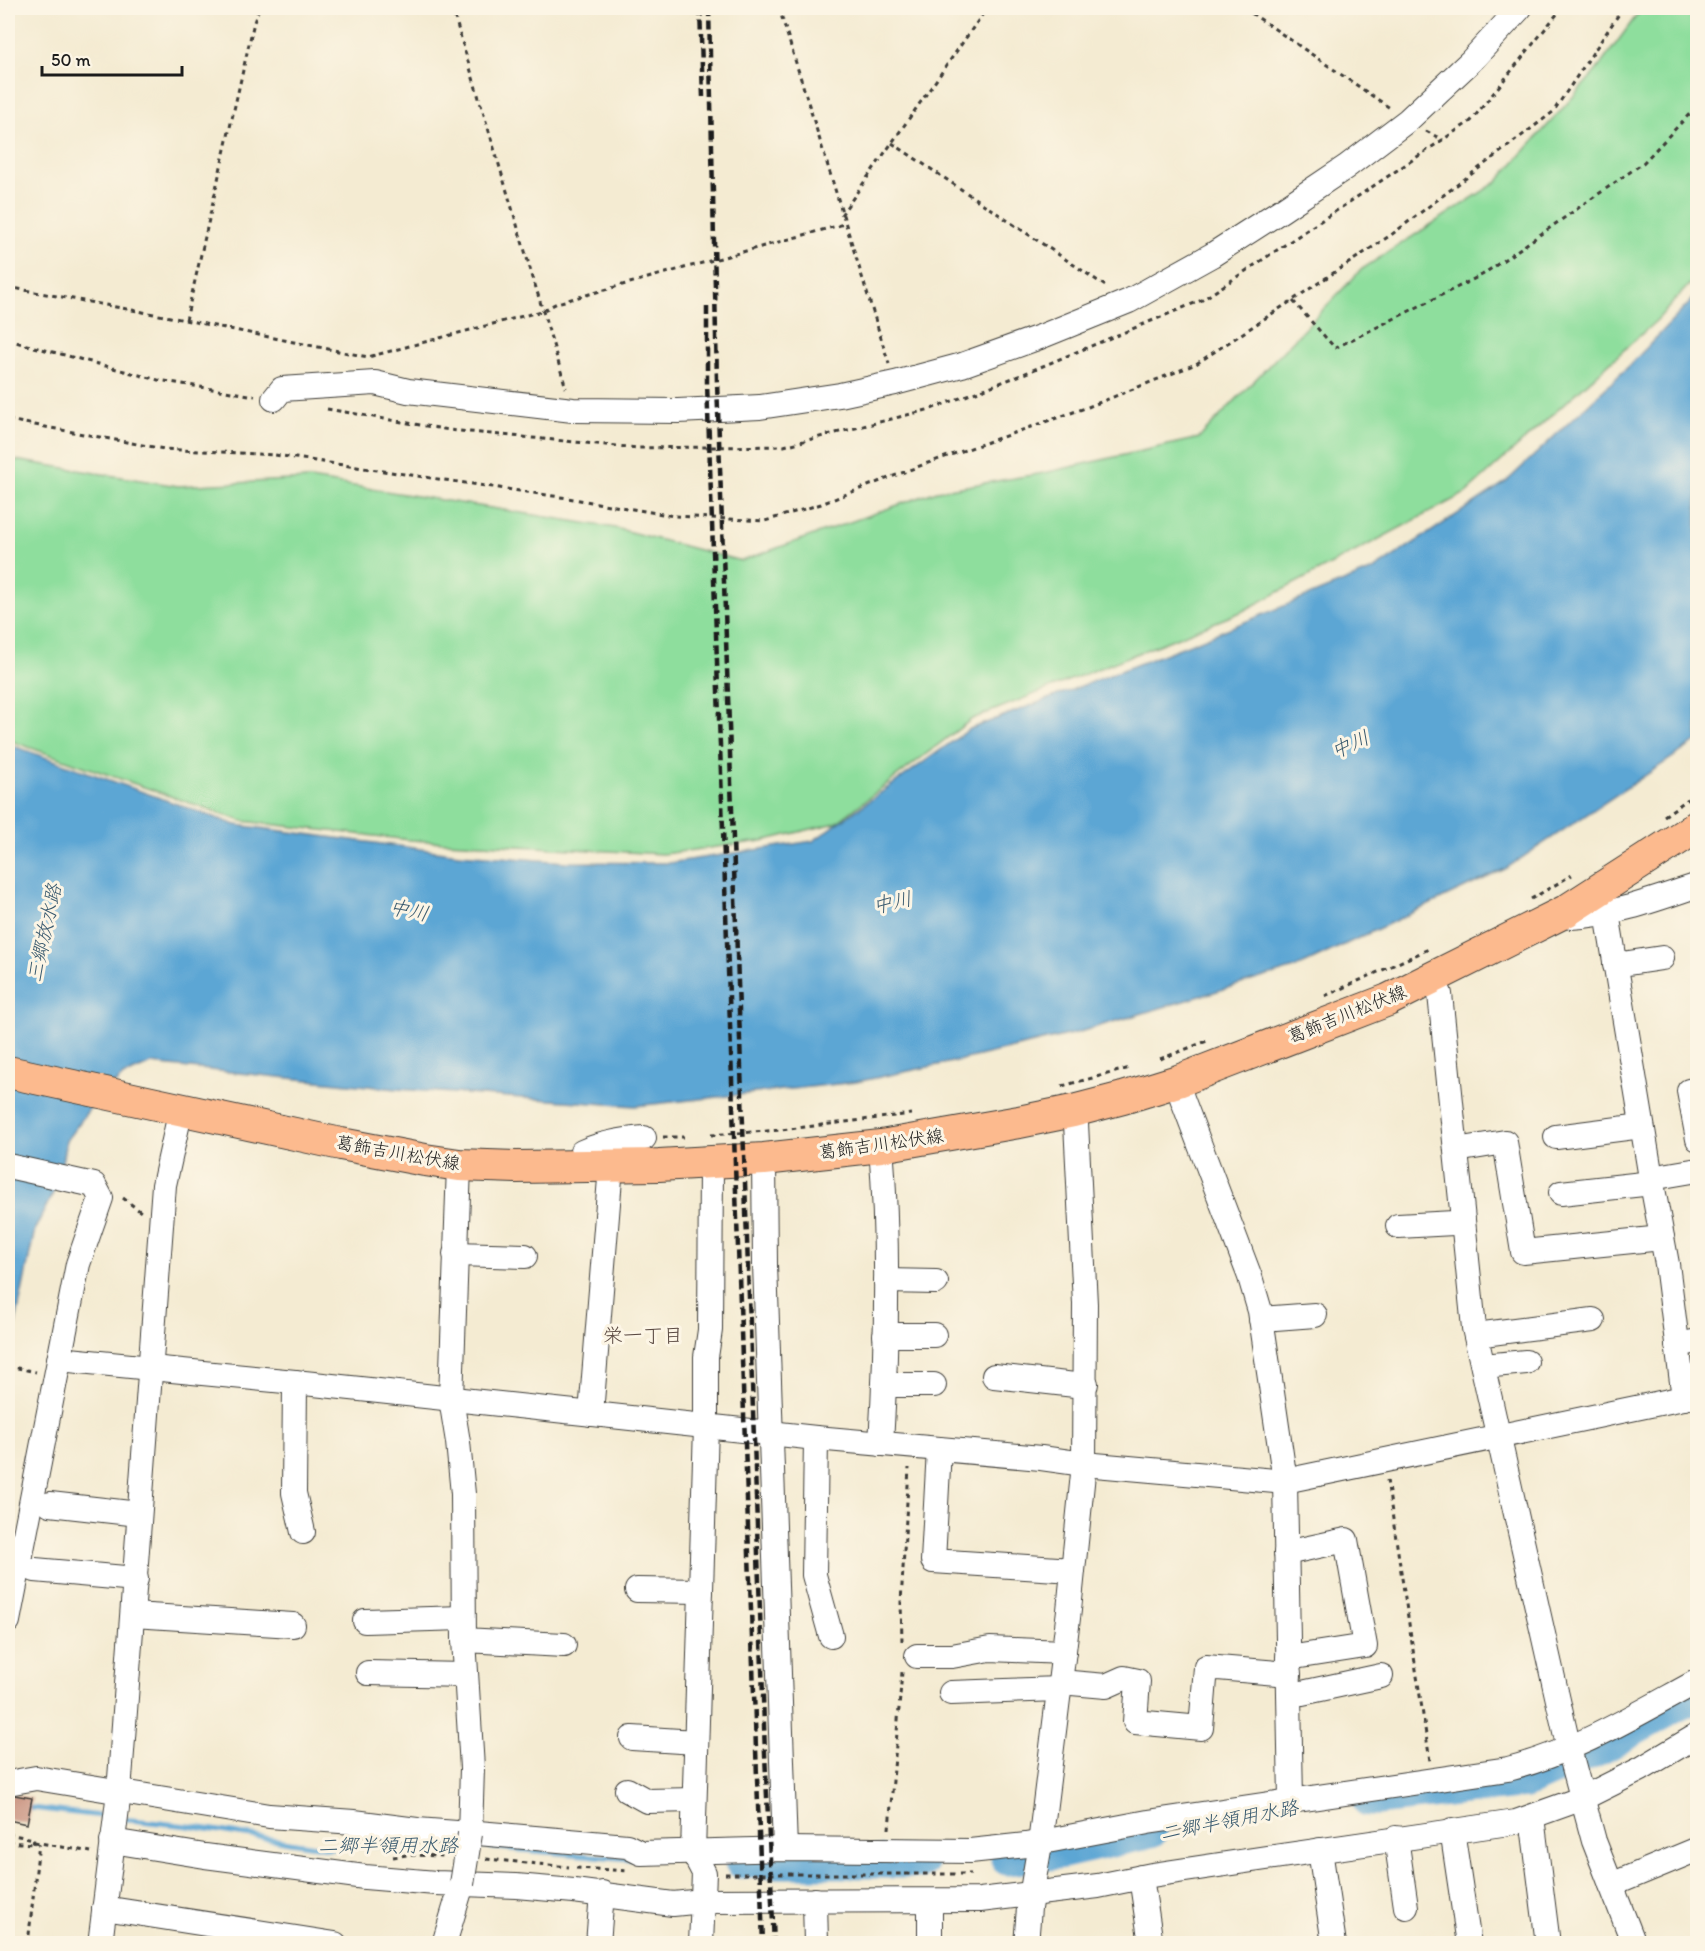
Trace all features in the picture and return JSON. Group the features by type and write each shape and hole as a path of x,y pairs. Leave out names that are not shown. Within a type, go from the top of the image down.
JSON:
{"main road":[{"name":"葛飾吉川松伏線","path":"8,1072 341,1144 459,1165 597,1166 707,1149 764,1160 881,1146 956,1134 1065,1099 1169,1070 1388,1000 1566,911 1698,826"}],"street":[{"path":"274,399 282,389 375,384 408,391 573,410 678,411 760,407 840,395 962,365 1129,301 1212,255 1346,167 1408,120 1471,61 1520,8"},
{"path":"1566,911 1571,918 1606,913 1698,885"},
{"path":"59,1359 816,1438 1285,1481 1691,1396 1687,1343 1667,1264 1651,1180 1606,913"},
{"path":"1615,965 1662,958"},
{"path":"1433,978 1440,994 1476,1335 1569,1749 1594,1841 1634,1944"},
{"path":"1169,1070 1182,1098 1250,1277 1261,1319 1285,1481 1291,1800"},
{"path":"1698,1089 1689,1090 1698,1139"},
{"path":"1026,1944 1064,1653 1084,1464 1086,1384 1083,1240 1076,1123 1065,1099"},
{"path":"100,1944 118,1795 161,1228 167,1168 181,1109"},
{"path":"1556,1137 1642,1126"},
{"path":"591,1414 597,1166 582,1152 598,1145 644,1138"},
{"path":"1456,1150 1505,1142 1523,1252 1662,1238"},
{"path":"881,1146 886,1281 881,1444"},
{"path":"701,1944 704,1873 693,1852 706,1426 706,1357 711,1330 707,1149"},
{"path":"764,1160 765,1264 785,1849"},
{"path":"444,1944 462,1884 470,1834 472,1768 464,1629 464,1494 451,1399 459,1165"},
{"path":"8,1166 94,1185 100,1198 78,1264 8,1621"},
{"path":"1561,1193 1651,1180 1698,1170"},
{"path":"1398,1226 1463,1221"},
{"path":"455,1254 525,1256"},
{"path":"886,1281 936,1281"},
{"path":"1261,1319 1315,1315"},
{"path":"1476,1335 1593,1320"},
{"path":"885,1335 933,1335"},
{"path":"1483,1366 1526,1362"},
{"path":"994,1376 1074,1385 1086,1384"},
{"path":"295,1382 294,1493 303,1532"},
{"path":"884,1385 934,1385"},
{"path":"816,1438 814,1575 831,1636"},
{"path":"939,1449 933,1561 1074,1570"},
{"path":"50,1504 139,1514"},
{"path":"951,1693 1059,1685 1106,1686 1124,1678 1138,1681 1135,1722 1201,1728 1206,1666 1289,1675 1365,1646 1346,1540 1287,1553"},
{"path":"35,1570 136,1578"},
{"path":"637,1590 701,1591"},
{"path":"133,1615 293,1625"},
{"path":"365,1622 464,1629 564,1645"},
{"path":"917,1656 952,1656 990,1649 1064,1653"},
{"path":"368,1673 466,1675"},
{"path":"1289,1675 1302,1693 1381,1676"},
{"path":"8,1783 36,1778 118,1795 269,1816 627,1846 641,1852 785,1849 969,1851 1040,1844 1148,1822 1508,1769 1569,1749 1698,1681"},
{"path":"112,1844 307,1870 436,1883 516,1886 602,1893 673,1904 703,1901 980,1900 1033,1888 1098,1886 1141,1877 1516,1822 1583,1798 1698,1735"},
{"path":"632,1738 696,1743"},
{"path":"627,1790 647,1801 694,1800"},
{"path":"1532,1817 1548,1944"},
{"path":"1452,1830 1469,1944"},
{"path":"1396,1838 1406,1907"},
{"path":"1611,1885 1698,1849"},
{"path":"1320,1850 1334,1944"},
{"path":"1141,1877 1151,1944"},
{"path":"598,1944 602,1893"},
{"path":"815,1900 816,1944"},
{"path":"930,1901 930,1944"},
{"path":"104,1908 335,1944"}],"path":[{"path":"186,320 259,8"},
{"path":"452,8 573,410"},
{"path":"779,8 894,383"},
{"path":"841,215 987,8"},
{"path":"1244,8 1408,120 1443,140"},
{"path":"321,408 449,430 638,448 784,446 931,409 1022,375 1202,300 1471,122 1562,8"},
{"path":"8,420 164,449 275,455 674,516 765,521 821,504 924,464 1088,407 1196,364 1391,235 1553,112 1623,8"},
{"path":"1293,301 1335,348 1482,275 1643,163 1698,105"},
{"path":"892,143 1129,301"},
{"path":"8,287 368,357 542,311 557,303 844,224"},
{"path":"8,340 158,380 274,399"},
{"path":"1661,818 1698,792"},
{"path":"1530,899 1580,871"},
{"path":"1319,998 1436,946"},
{"path":"1169,1070 1213,1039"},
{"path":"1065,1099 1138,1066"},
{"path":"707,1149 781,1130 918,1113"},
{"path":"644,1138 692,1137"},
{"path":"121,1197 161,1228"},
{"path":"8,1366 36,1372"},
{"path":"1384,1460 1433,1781"},
{"path":"8,1834 34,1839 36,1842"},
{"path":"8,1842 112,1844"},
{"path":"28,1944 36,1842"},
{"path":"718,1874 976,1873"}],"green space":[{"path":"1642,8 1698,8 1697,276 1657,320 1466,493 1241,612 972,719 836,823 762,841 663,854 410,840 242,821 8,740 8,459 178,486 310,479 615,528 741,561 937,491 1044,473 1199,438 1362,269 1497,182 1596,71"}],"water":[{"path":"1697,295 1697,741 1505,869 1295,968 1076,1033 856,1082 635,1106 397,1089 151,1064 123,1076 90,1108 66,1141 58,1183 35,1229 8,1360 8,744 236,825 459,854 566,862 669,863 813,841 970,729 1373,570 1506,482 1629,366"}],"building":[{"path":"8,1794 32,1798 27,1824 8,1820"}],"waterway":[{"name":"二郷半領用水路","path":"1368,1800 1526,1782 1594,1752 1698,1694"},
{"name":"二郷半領用水路","path":"32,1808 110,1817"},
{"name":"二郷半領用水路","path":"122,1819 188,1826 328,1848 425,1842"},
{"name":"二郷半領用水路","path":"1007,1859 1064,1852 1151,1832"},
{"name":"二郷半領用水路","path":"473,1846 631,1859"},
{"name":"二郷半領用水路","path":"741,1862 922,1862"}],"railway":[{"path":"700,8 703,97"},
{"path":"709,8 717,382 765,1754 774,1944"},
{"path":"707,307 707,383 763,1944"}],"district":[{"name":"栄一丁目","path":"643,1335"}],"water label":[{"name":"中川","path":"1350,744"},
{"name":"中川","path":"892,902"},
{"name":"中川","path":"409,910"},
{"name":"三郷放水路","path":"44,933"}]}
